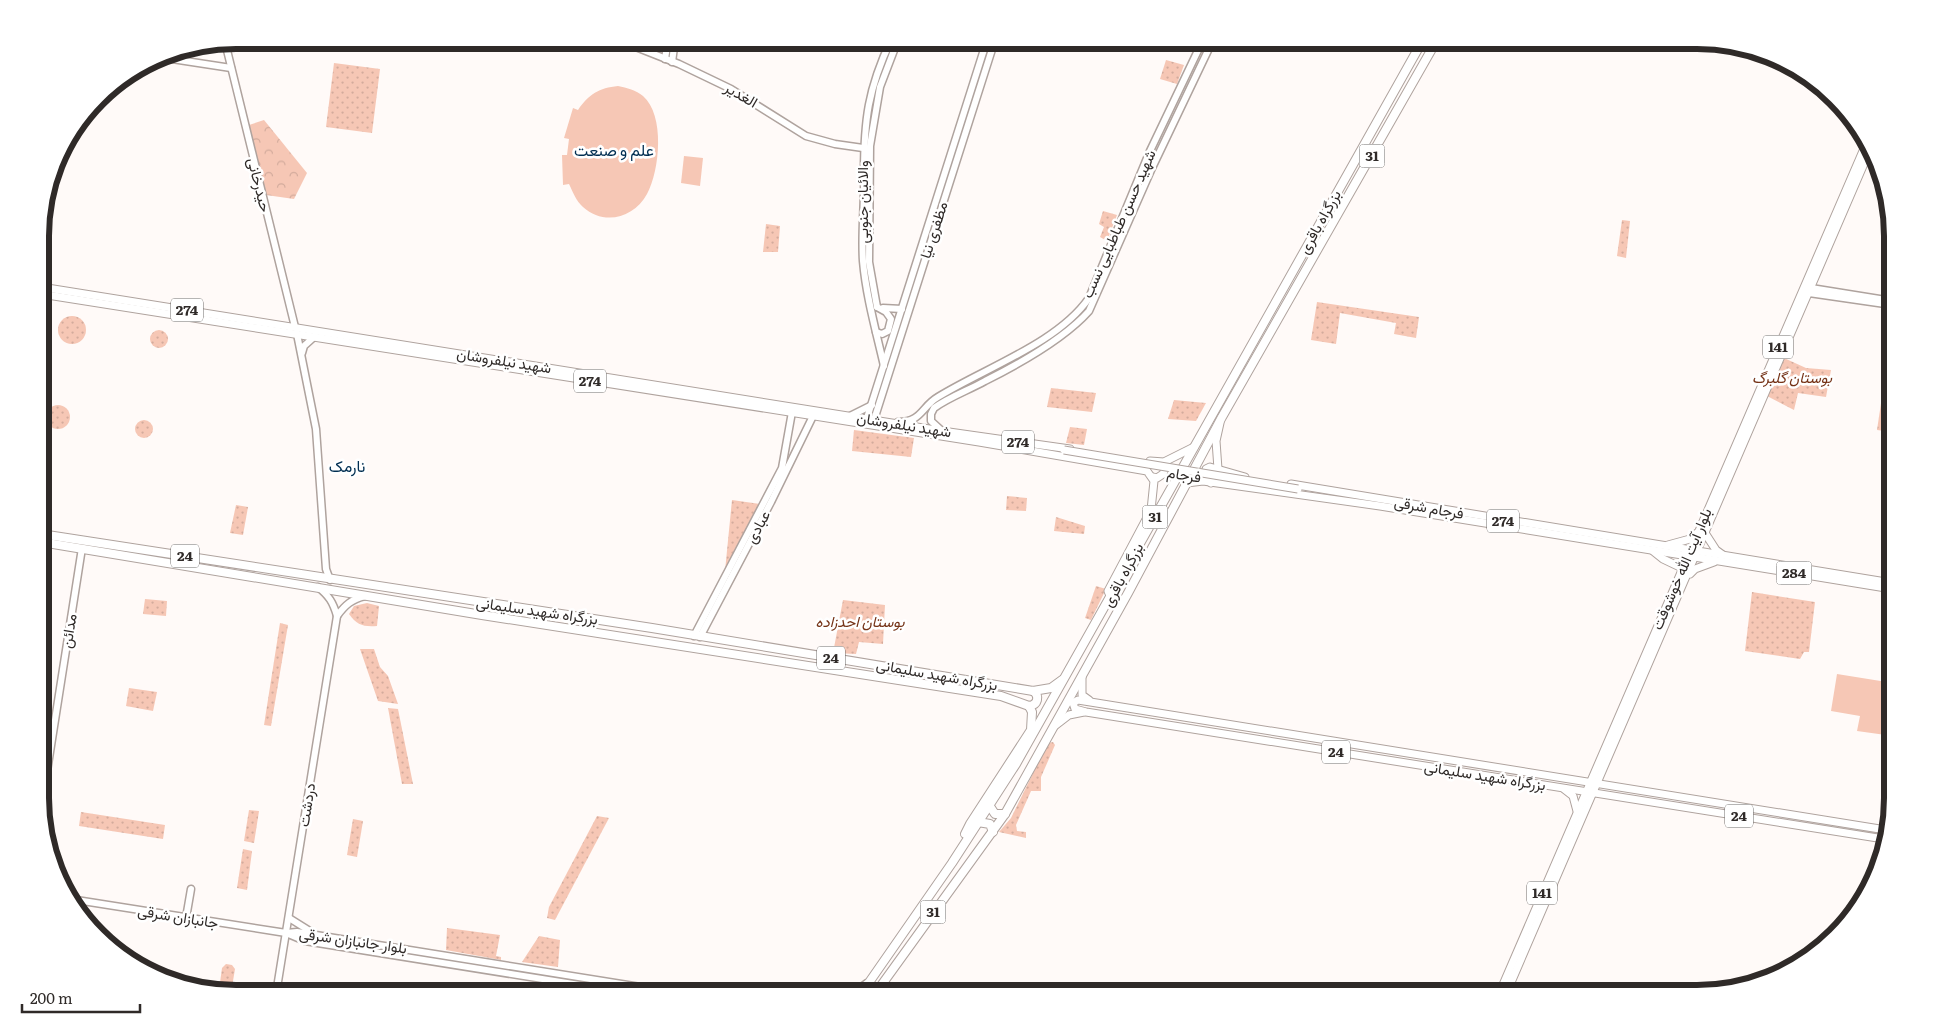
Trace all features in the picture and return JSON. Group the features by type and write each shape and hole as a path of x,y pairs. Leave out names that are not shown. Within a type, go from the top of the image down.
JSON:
{"highway":[{"name":"بزرگراه باقری","path":"867,985 956,857 1016,764 1069,673 1418,49"},
{"name":"بزرگراه باقری","path":"1082,676 1222,418 1307,272 1432,49"},
{"path":"1304,250 1308,256 1315,256"},
{"path":"1296,266 1303,266 1307,272"},
{"name":"بزرگراه شهید سلیمانی","path":"49,535 652,628 1033,691"},
{"name":"بزرگراه شهید سلیمانی","path":"49,543 366,596 1001,696 1029,706"},
{"path":"1125,570 1129,576 1137,577"},
{"path":"1117,587 1124,587 1128,594"},
{"path":"628,638 632,633 630,625"},
{"path":"648,640 646,635 652,628"},
{"name":"24","path":"1033,691 1051,688 1069,673"},
{"name":"31","path":"881,985 1006,814 1082,676"},
{"path":"956,857 970,824 1031,730 1032,712 1029,706 1037,700 1037,695 1033,691"},
{"path":"989,805 994,814 1006,814"},
{"path":"978,822 990,824 993,832"}],"main road":[{"name":"حیدرخانی","path":"227,49 296,331 316,429 326,569 330,580"},
{"name":"الغدیر","path":"640,49 731,89 806,136 836,144 865,146"},
{"path":"668,49 669,61"},
{"path":"669,61 672,49"},
{"name":"والائیان جنوبی","path":"884,367 876,332 866,262 865,146 868,105 890,49"},
{"name":"مظفری نیا","path":"870,422 872,405 881,386 884,367 984,49"},
{"name":"مظفری نیا","path":"870,422 991,49"},
{"name":"شهید حسن طباطبایی نسب","path":"888,422 906,422 917,418 936,398 1015,355 1078,312 1088,298 1150,151 1199,49"},
{"name":"شهید حسن طباطبایی نسب","path":"942,431 932,421 932,411 938,405 1050,342 1079,323 1089,311 1152,168 1208,49"},
{"path":"176,59 231,68"},
{"path":"960,125 967,128"},
{"name":"بلوار آیت الله خوشوقت","path":"1510,985 1686,578 1702,532 1863,150"},
{"name":"بلوار آیت الله خوشوقت","path":"1780,349 1810,290 1867,157"},
{"name":"والائیان جنوبی","path":"866,262 877,307"},
{"name":"شهید نیلفروشان","path":"49,289 78,296 792,410 813,416 870,422 1060,452"},
{"path":"1810,290 1884,300"},
{"path":"1810,290 1884,304"},
{"name":"شهید نیلفروشان","path":"49,294 78,296"},
{"path":"877,307 902,309"},
{"path":"877,307 886,312 891,319 888,331 879,346"},
{"name":"274","path":"296,331 314,337"},
{"path":"876,332 882,334 888,331"},
{"path":"301,354 304,346 314,337"},
{"name":"شهید نیلفروشان","path":"314,337 792,410 850,416 870,422 888,422 1060,452"},
{"path":"959,386 961,391 964,392"},
{"path":"850,416 872,405"},
{"name":"عبادی","path":"784,468 792,410"},
{"name":"عبادی","path":"697,636 813,416"},
{"path":"1218,469 1216,441 1222,418"},
{"path":"1060,452 1157,462 1175,458 1194,447"},
{"path":"1060,452 1147,471 1152,477 1155,490 1151,510 1108,591 1111,598"},
{"name":"فرجام","path":"1060,452 1297,491 1314,498"},
{"path":"1152,477 1161,476 1165,472 1163,466 1157,462"},
{"path":"1211,483 1204,479 1204,472 1210,467 1239,476 1315,489"},
{"path":"1187,483 1198,480 1314,498"},
{"name":"فرجام","path":"1297,491 1315,489"},
{"name":"فرجام شرقی","path":"1315,489 1417,510"},
{"name":"فرجام شرقی","path":"1314,498 1417,510 1693,554"},
{"path":"1684,569 1663,559 1656,548 1690,539 1702,532 1716,550 1726,556"},
{"name":"مدائن","path":"49,758 82,548"},
{"name":"بلوار آیت الله خوشوقت","path":"1503,985 1590,782 1684,569 1693,554"},
{"name":"284","path":"1693,554 1726,556 1884,582"},
{"name":"284","path":"1693,554 1717,561 1884,588"},
{"path":"1686,578 1695,569 1717,561"},
{"path":"317,587 334,603 337,616"},
{"path":"337,616 344,606 354,599 366,596"},
{"name":"دردشت","path":"278,985 337,616"},
{"path":"1082,676 1082,695 1094,703"},
{"name":"بزرگراه شهید سلیمانی","path":"1880,838 1086,712 1075,709 1073,703 1078,700 1882,829"},
{"name":"24","path":"1051,731 1069,715 1086,712"},
{"path":"1604,769 1605,776 1617,787"},
{"path":"1562,788 1573,796 1577,813"},
{"path":"186,918 191,889"},
{"name":"جانبازان شرقی","path":"79,900 286,934"},
{"path":"288,918 316,936"},
{"name":"بلوار جانبازان شرقی","path":"286,934 297,932 627,985"},
{"name":"بلوار جانبازان شرقی","path":"286,934 305,941 580,985"},
{"path":"883,985 886,978"},
{"path":"864,985 870,981"}],"green space":[{"path":"1166,60 1184,65 1177,84 1160,79"},
{"path":"334,63 380,69 372,133 326,127"},
{"path":"618,86 637,92 650,105 655,116 658,143 655,171 647,194 627,214 609,218 591,213 578,202 569,184 563,185 562,155 567,155 569,139 564,138 573,108 578,110 590,96 600,90"},
{"path":"264,120 307,173 294,199 266,195 249,125"},
{"path":"684,156 703,158 700,186 681,183"},
{"path":"1103,211 1117,215 1107,241 1100,237 1104,227 1099,224"},
{"path":"1622,220 1630,221 1626,258 1617,256"},
{"path":"766,224 780,226 778,252 763,252"},
{"path":"1317,302 1419,317 1416,338 1394,334 1396,323 1340,313 1336,344 1311,340"},
{"path":"72,316 82,320 86,330 82,340 72,344 62,340 58,330 62,320"},
{"path":"155,330 163,330 168,335 166,346 155,348 150,343 150,335"},
{"name":"بوستان گلبرگ","path":"1784,358 1806,368 1831,370 1826,397 1798,393 1794,410 1767,396"},
{"path":"1051,388 1096,393 1092,412 1047,407"},
{"path":"1883,390 1884,431 1877,430"},
{"path":"1174,400 1206,403 1196,421 1168,419"},
{"path":"53,406 63,406 69,412 69,422 63,428 53,428 49,424 49,410"},
{"path":"144,420 150,423 153,429 150,435 144,438 138,435 135,429 138,423"},
{"path":"1070,427 1087,429 1084,445 1066,443"},
{"path":"854,430 914,438 911,457 852,451"},
{"path":"1007,496 1027,498 1026,511 1006,510"},
{"path":"732,500 760,504 725,571"},
{"path":"236,505 248,507 243,535 230,533"},
{"path":"1056,517 1085,526 1084,534 1054,531"},
{"path":"1096,586 1106,589 1091,620 1085,618"},
{"path":"1752,592 1815,602 1809,652 1804,652 1800,659 1745,651"},
{"path":"145,599 167,601 166,616 143,614"},
{"name":"بوستان احدزاده","path":"843,600 885,605 883,644 859,642 856,654 833,653"},
{"path":"367,603 379,606 377,626 361,624 355,621 349,614 354,606"},
{"path":"280,623 288,625 271,726 264,725"},
{"path":"360,649 374,649 380,667 388,676 398,704 378,701"},
{"path":"1837,674 1884,682 1884,735 1857,731 1860,716 1831,711"},
{"path":"129,688 157,692 153,711 126,706"},
{"path":"388,708 398,709 413,784 402,784"},
{"path":"1053,742 1055,745 1041,777 1041,791 1031,791 1016,825 1017,831 1026,832 1026,838 999,832 1011,818 1048,743"},
{"path":"249,810 259,811 254,843 244,841"},
{"path":"81,812 165,825 163,839 79,826"},
{"path":"597,816 609,818 555,920 547,918 549,907"},
{"path":"353,819 363,821 357,857 347,855"},
{"path":"243,849 252,851 247,890 237,888"},
{"path":"447,928 500,935 496,956 501,957 501,960 446,950"},
{"path":"539,936 560,940 558,967 522,962"},
{"path":"226,964 232,965 235,969 232,985 220,985 222,968"}],"district":[{"name":"علم و صنعت","path":"614,150"},
{"name":"نارمک","path":"347,466"}]}
